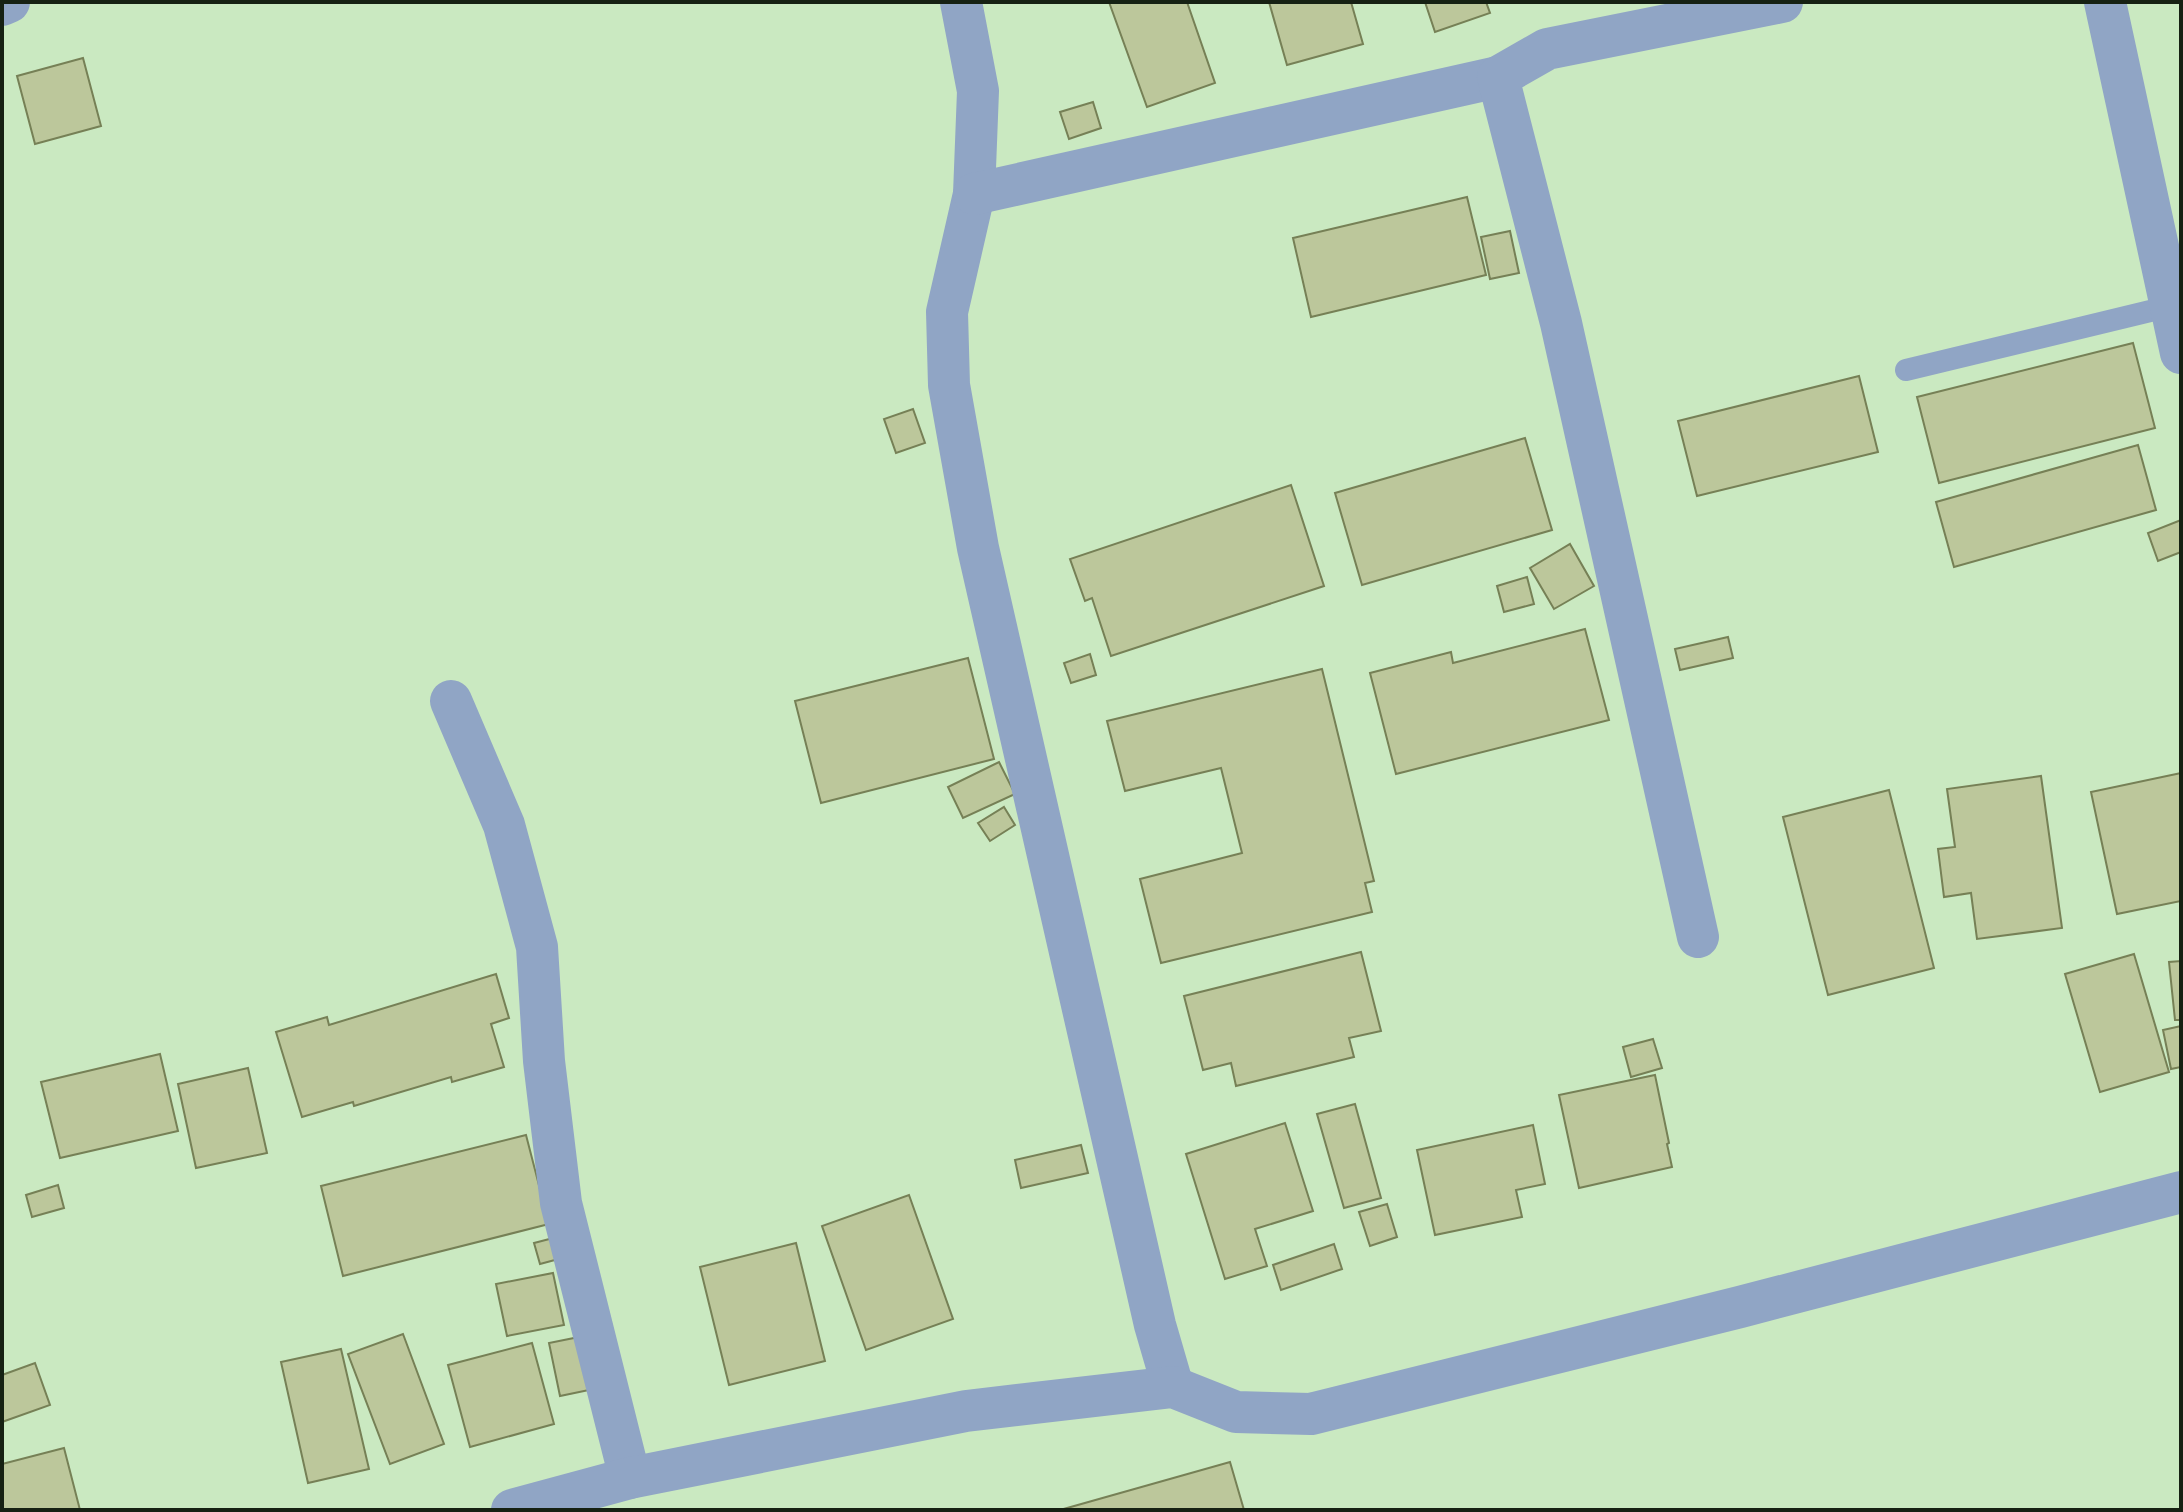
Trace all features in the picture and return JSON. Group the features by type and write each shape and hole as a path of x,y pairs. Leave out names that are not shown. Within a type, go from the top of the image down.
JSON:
{"street":[{"path":"2,5 9,2"},
{"path":"961,2 978,91 974,194 947,312 949,385 981,564 1155,1325 1173,1387"},
{"path":"974,194 1498,77 1547,49 1782,2"},
{"path":"2105,2 2181,353"},
{"path":"1498,77 1561,323 1698,937"},
{"path":"451,701 504,825 537,947 544,1061 561,1203 630,1478"},
{"path":"512,1510 630,1478 966,1411 1173,1387 1236,1412 1311,1414 2179,1201"}],"lane":[{"path":"1906,370 2171,306"}],"building":[{"path":"1109,2 1187,2 1215,83 1147,107"},
{"path":"1269,2 1351,2 1363,44 1287,65"},
{"path":"1425,2 1486,2 1490,13 1435,32"},
{"path":"83,58 101,126 35,144 17,76"},
{"path":"1093,102 1101,128 1069,139 1060,112"},
{"path":"1467,197 1486,275 1311,317 1293,238"},
{"path":"1510,231 1519,273 1490,279 1481,237"},
{"path":"2133,343 2155,428 1939,483 1917,397"},
{"path":"1859,376 1878,452 1697,496 1678,421"},
{"path":"913,409 925,443 896,453 884,419"},
{"path":"1525,438 1552,530 1362,585 1335,493"},
{"path":"2138,445 2156,510 1954,567 1936,502"},
{"path":"1291,485 1324,586 1111,656 1092,598 1085,601 1070,559"},
{"path":"2181,520 2181,552 2158,561 2148,533"},
{"path":"1570,544 1594,586 1554,609 1530,568"},
{"path":"1527,577 1534,604 1504,612 1497,586"},
{"path":"1585,629 1609,720 1396,774 1370,673 1451,652 1453,663"},
{"path":"1728,637 1733,658 1680,670 1675,649"},
{"path":"1090,654 1096,675 1071,683 1064,663"},
{"path":"968,658 994,759 821,803 795,701"},
{"path":"1322,669 1374,881 1365,883 1372,912 1161,963 1140,879 1242,853 1221,768 1125,791 1107,721"},
{"path":"999,762 1015,794 963,818 948,787"},
{"path":"2181,773 2181,901 2117,914 2091,792"},
{"path":"2041,776 2062,928 1977,939 1971,893 1944,897 1938,849 1955,847 1947,789"},
{"path":"1889,790 1934,968 1828,995 1783,817"},
{"path":"1004,807 1015,825 990,841 978,823"},
{"path":"1361,952 1381,1031 1349,1038 1354,1057 1236,1086 1231,1063 1203,1070 1184,996"},
{"path":"2134,954 2169,1072 2100,1092 2065,974"},
{"path":"2181,961 2181,1020 2175,1020 2169,962"},
{"path":"496,974 509,1018 491,1024 504,1067 452,1082 451,1077 354,1106 353,1102 302,1117 276,1032 327,1017 329,1025"},
{"path":"2181,1026 2181,1067 2171,1069 2163,1030"},
{"path":"1653,1039 1662,1068 1631,1077 1623,1047"},
{"path":"160,1054 178,1131 60,1158 41,1082"},
{"path":"248,1068 267,1153 196,1168 178,1084"},
{"path":"1655,1075 1672,1167 1579,1188 1559,1095"},
{"path":"1355,1104 1381,1198 1344,1208 1317,1114"},
{"path":"1285,1123 1313,1211 1255,1229 1267,1266 1225,1279 1186,1154"},
{"path":"1533,1125 1545,1184 1516,1190 1522,1217 1435,1235 1417,1150"},
{"path":"526,1135 549,1224 343,1276 321,1186"},
{"path":"1081,1145 1088,1173 1021,1188 1015,1160"},
{"path":"58,1185 64,1208 32,1217 26,1195"},
{"path":"909,1195 953,1319 866,1350 822,1226"},
{"path":"1387,1204 1397,1237 1370,1246 1359,1212"},
{"path":"561,1236 566,1257 540,1264 534,1243"},
{"path":"796,1243 825,1361 729,1385 700,1267"},
{"path":"1334,1244 1342,1269 1281,1290 1273,1265"},
{"path":"553,1273 564,1325 507,1336 496,1284"},
{"path":"403,1334 444,1444 390,1464 348,1354"},
{"path":"579,1337 589,1390 560,1396 549,1343"},
{"path":"532,1343 554,1424 470,1447 448,1365"},
{"path":"341,1349 369,1469 308,1483 281,1362"},
{"path":"35,1363 50,1405 2,1422 2,1375"},
{"path":"64,1448 80,1510 2,1510 2,1464"},
{"path":"1230,1462 1244,1510 1060,1510"}]}
